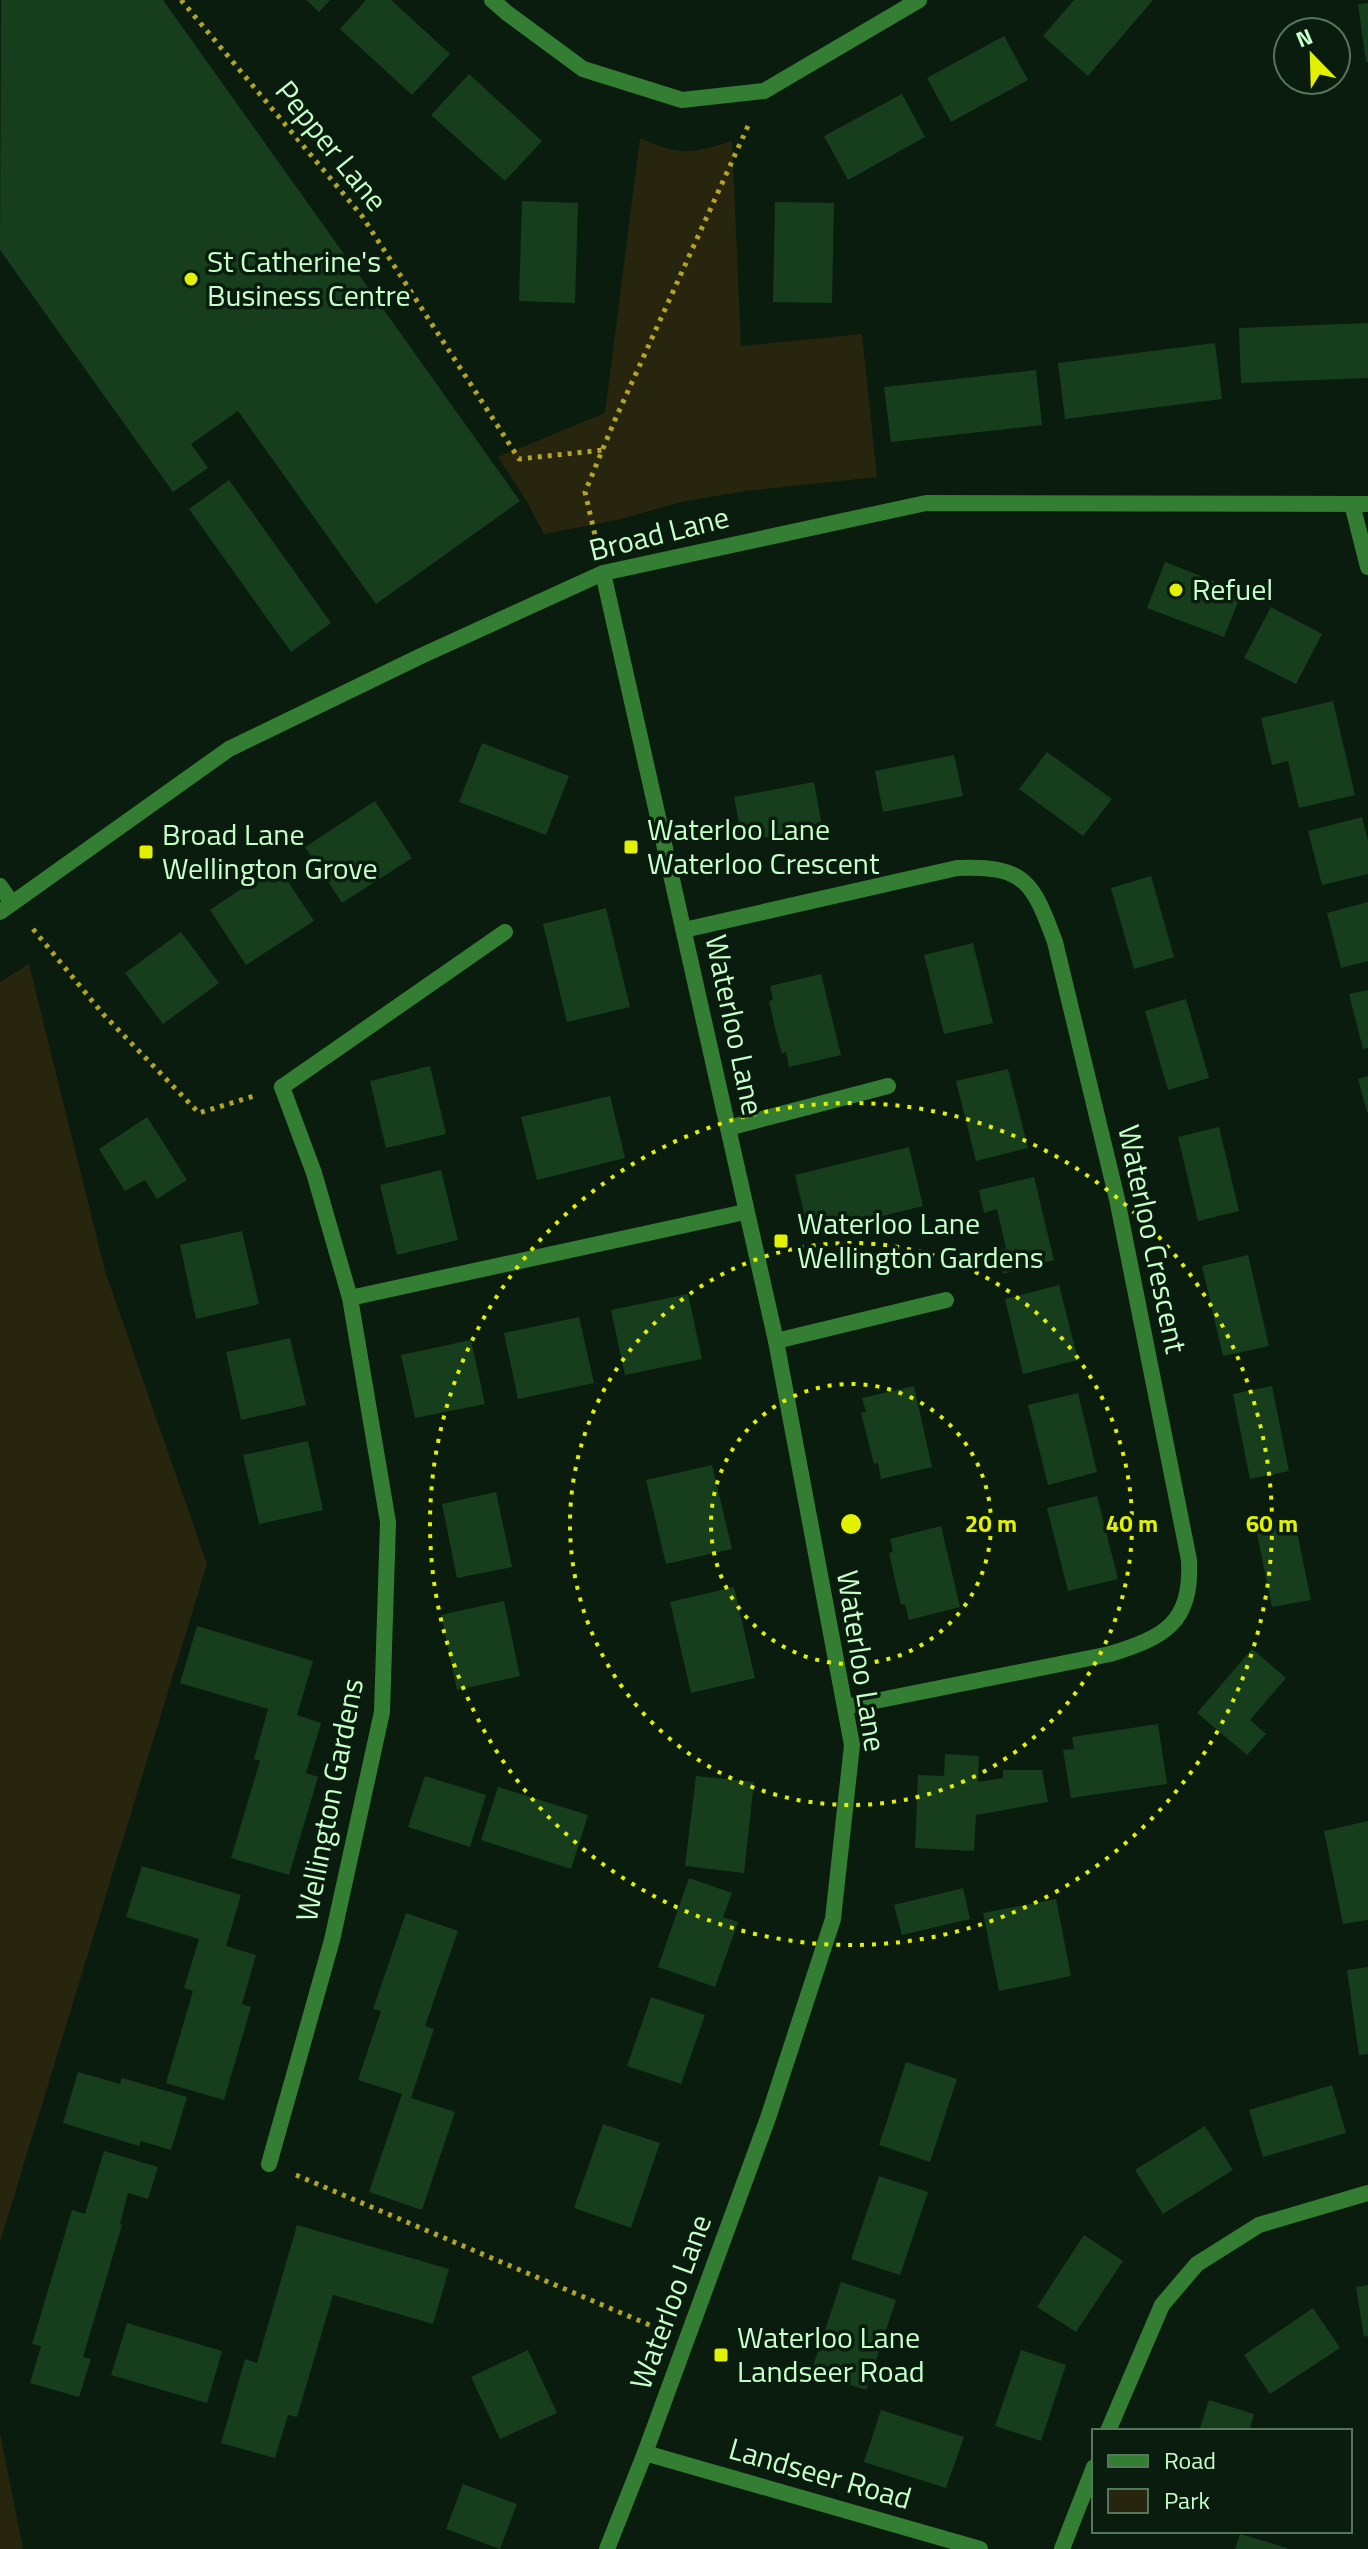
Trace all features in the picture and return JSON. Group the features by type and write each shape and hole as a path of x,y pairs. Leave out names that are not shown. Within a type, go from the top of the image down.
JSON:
{"street":[{"path":"492,0 583,69 682,100 764,91 919,0"},
{"name":"Broad Lane","path":"6,907 229,749 603,573 926,503 1360,504"},
{"path":"1360,504 1368,567"},
{"name":"Waterloo Lane","path":"603,573 776,1341 852,1745 833,1919 768,2118 607,2549"},
{"name":"Waterloo Crescent","path":"684,930 957,868 987,866 1007,871 1027,883 1041,905 1055,942 1117,1199 1189,1560 1190,1583 1184,1609 1169,1627 1143,1644 1110,1654 845,1707"},
{"path":"0,886 6,907"},
{"path":"282,1087 505,932"},
{"path":"728,1128 888,1086"},
{"name":"Wellington Gardens","path":"269,2164 332,1940 382,1712 388,1522 350,1298 314,1173 282,1087"},
{"path":"350,1298 745,1212"},
{"path":"776,1341 946,1300"},
{"path":"1109,2429 1162,2305 1197,2264 1259,2225 1368,2193"},
{"name":"Landseer Road","path":"645,2453 980,2549"},
{"path":"1062,2549 1092,2472"}],"path":[{"name":"Pepper Lane","path":"181,0 362,216 519,459 603,450"},
{"path":"603,573 585,492 764,91"},
{"path":"6,907 199,1113 282,1087"},
{"path":"269,2164 687,2341"}],"green space":[{"path":"640,138 665,148 686,151 732,141 741,346 862,334 877,477 746,491 681,502 617,520 544,534 498,457 605,413"},
{"path":"29,964 105,1271 207,1564 0,2242 0,982"},
{"path":"0,2433 23,2549 0,2549"}],"building":[{"name":"St Catherine's Business Centre","path":"1,0 163,0 520,501 376,604 238,411 191,444 208,468 173,492 0,250"},
{"path":"306,0 330,0 319,12"},
{"path":"366,0 391,0 450,54 412,95 340,29"},
{"path":"1074,0 1153,0 1088,76 1043,36"},
{"path":"1368,3 1368,62 1366,62 1358,4"},
{"path":"1004,36 1028,80 951,122 927,78"},
{"path":"469,74 542,141 505,181 431,115"},
{"path":"902,94 925,137 848,180 824,136"},
{"path":"522,201 578,203 575,303 519,301"},
{"path":"775,202 834,203 832,303 773,302"},
{"path":"1368,323 1368,378 1241,383 1239,328"},
{"path":"1215,343 1222,399 1065,419 1058,363"},
{"path":"1036,370 1042,425 891,442 884,387"},
{"path":"229,480 331,623 291,652 189,509"},
{"path":"1165,562 1242,592 1224,637 1147,608"},
{"path":"1271,607 1322,634 1296,684 1244,658"},
{"path":"1333,701 1355,795 1299,808 1288,761 1272,765 1261,718"},
{"path":"482,743 569,776 546,835 459,802"},
{"path":"1047,752 1112,799 1083,836 1019,789"},
{"path":"954,755 963,796 883,812 875,771"},
{"path":"814,782 822,826 743,842 734,797"},
{"path":"375,801 412,858 342,903 305,847"},
{"path":"1362,817 1368,841 1368,874 1322,885 1308,831"},
{"path":"277,865 314,921 246,965 210,910"},
{"path":"1151,876 1174,957 1134,969 1111,888"},
{"path":"1368,902 1368,961 1341,968 1327,913"},
{"path":"606,908 630,1007 567,1022 543,924"},
{"path":"181,932 219,983 163,1024 125,973"},
{"path":"973,943 993,1023 944,1034 924,955"},
{"path":"821,974 841,1055 789,1067 775,1028 769,1001 773,1000 770,986"},
{"path":"1368,990 1368,1048 1363,1049 1349,994"},
{"path":"1186,999 1209,1078 1168,1090 1145,1011"},
{"path":"430,1066 446,1134 386,1148 370,1081"},
{"path":"1008,1069 1028,1148 976,1161 956,1081"},
{"path":"1368,1076 1368,1112 1367,1112 1358,1079"},
{"path":"610,1096 625,1158 537,1180 521,1117"},
{"path":"147,1117 187,1180 157,1199 145,1180 125,1191 99,1149"},
{"path":"1219,1127 1239,1211 1198,1221 1178,1137"},
{"path":"909,1147 923,1206 809,1234 795,1175"},
{"path":"441,1170 458,1240 397,1255 380,1185"},
{"path":"1034,1177 1054,1260 1003,1274 997,1251 1006,1248 997,1209 984,1213 979,1190"},
{"path":"242,1231 259,1304 196,1319 180,1245"},
{"path":"1248,1255 1269,1346 1223,1356 1202,1266"},
{"path":"1059,1285 1078,1360 1023,1374 1005,1299"},
{"path":"688,1294 702,1359 625,1375 611,1310"},
{"path":"579,1317 594,1383 518,1399 504,1333"},
{"path":"290,1338 306,1405 241,1420 226,1352"},
{"path":"471,1340 485,1404 415,1418 401,1355"},
{"path":"914,1386 932,1467 881,1479 861,1413 866,1412 862,1398"},
{"path":"1272,1386 1289,1471 1250,1479 1233,1394"},
{"path":"1078,1393 1097,1472 1048,1485 1028,1405"},
{"path":"308,1441 323,1510 259,1524 243,1455"},
{"path":"712,1465 732,1549 666,1564 646,1480"},
{"path":"496,1492 512,1567 457,1578 442,1504"},
{"path":"1097,1496 1118,1579 1068,1591 1047,1508"},
{"path":"1294,1517 1311,1600 1272,1607 1255,1524"},
{"path":"941,1526 960,1607 909,1620 905,1604 901,1605 895,1580 889,1553 893,1552 890,1539"},
{"path":"734,1587 755,1678 691,1693 670,1602"},
{"path":"504,1601 520,1676 457,1690 441,1615"},
{"path":"197,1626 313,1661 297,1715 321,1723 306,1773 318,1777 289,1875 231,1858 260,1761 254,1759 268,1709 180,1683"},
{"path":"1252,1649 1286,1678 1250,1720 1266,1734 1247,1755 1197,1713"},
{"path":"1158,1724 1167,1784 1071,1798 1063,1750 1074,1749 1072,1737"},
{"path":"945,1754 979,1756 978,1782 1003,1778 1003,1770 1042,1770 1048,1802 976,1815 974,1851 915,1848 918,1775 944,1776"},
{"path":"425,1776 486,1795 470,1847 408,1827"},
{"path":"696,1776 754,1782 744,1873 685,1866"},
{"path":"498,1787 588,1815 571,1869 481,1840"},
{"path":"1368,1821 1368,1920 1343,1924 1324,1831"},
{"path":"142,1866 241,1895 226,1946 256,1955 242,2004 251,2007 224,2100 166,2083 193,1991 184,1988 199,1939 126,1917"},
{"path":"689,1878 732,1893 723,1917 738,1922 715,1987 658,1967"},
{"path":"963,1888 970,1919 902,1935 894,1905"},
{"path":"1056,1899 1071,1976 999,1991 983,1913"},
{"path":"406,1913 458,1931 425,2026 434,2029 411,2098 455,2112 422,2210 369,2192 402,2094 358,2080 381,2011 373,2009"},
{"path":"1368,1967 1368,2054 1359,2055 1347,1970"},
{"path":"651,1997 705,2015 681,2084 627,2066"},
{"path":"906,2062 957,2079 930,2162 879,2145"},
{"path":"78,2072 120,2084 122,2078 187,2097 171,2150 141,2141 139,2146 63,2123"},
{"path":"1332,2085 1346,2133 1263,2157 1249,2110"},
{"path":"603,2124 660,2143 631,2228 574,2208"},
{"path":"1205,2126 1233,2170 1163,2214 1135,2170"},
{"path":"104,2151 158,2167 148,2199 128,2193 122,2225 83,2357 91,2359 79,2397 30,2383 41,2346 32,2344 72,2210 85,2214"},
{"path":"879,2176 928,2192 900,2275 851,2259"},
{"path":"297,2225 449,2269 433,2324 333,2295 297,2417 288,2415 275,2458 221,2443 245,2359 257,2363"},
{"path":"1084,2235 1123,2261 1076,2332 1037,2307"},
{"path":"841,2282 896,2300 866,2390 811,2372"},
{"path":"1368,2285 1368,2336 1364,2337 1356,2287"},
{"path":"1313,2308 1340,2348 1270,2394 1244,2355"},
{"path":"127,2323 222,2351 207,2403 111,2375"},
{"path":"528,2350 557,2413 500,2439 471,2377"},
{"path":"1021,2350 1066,2365 1041,2441 995,2426"},
{"path":"1209,2400 1254,2414 1250,2429 1200,2429"},
{"path":"881,2410 964,2437 946,2488 864,2462"},
{"path":"463,2484 517,2504 500,2549 446,2529"},
{"path":"1240,2534 1287,2548 1287,2549 1235,2549"}],"place":[{"name":"St Catherine's Business Centre","path":"191,279"},
{"name":"Refuel","path":"1176,590"},
{"name":"Waterloo Lane Waterloo Crescent","path":"631,847"},
{"name":"Broad Lane Wellington Grove","path":"146,852"},
{"name":"Waterloo Lane Wellington Gardens","path":"781,1241"},
{"name":"Waterloo Lane Landseer Road","path":"721,2355"}]}
